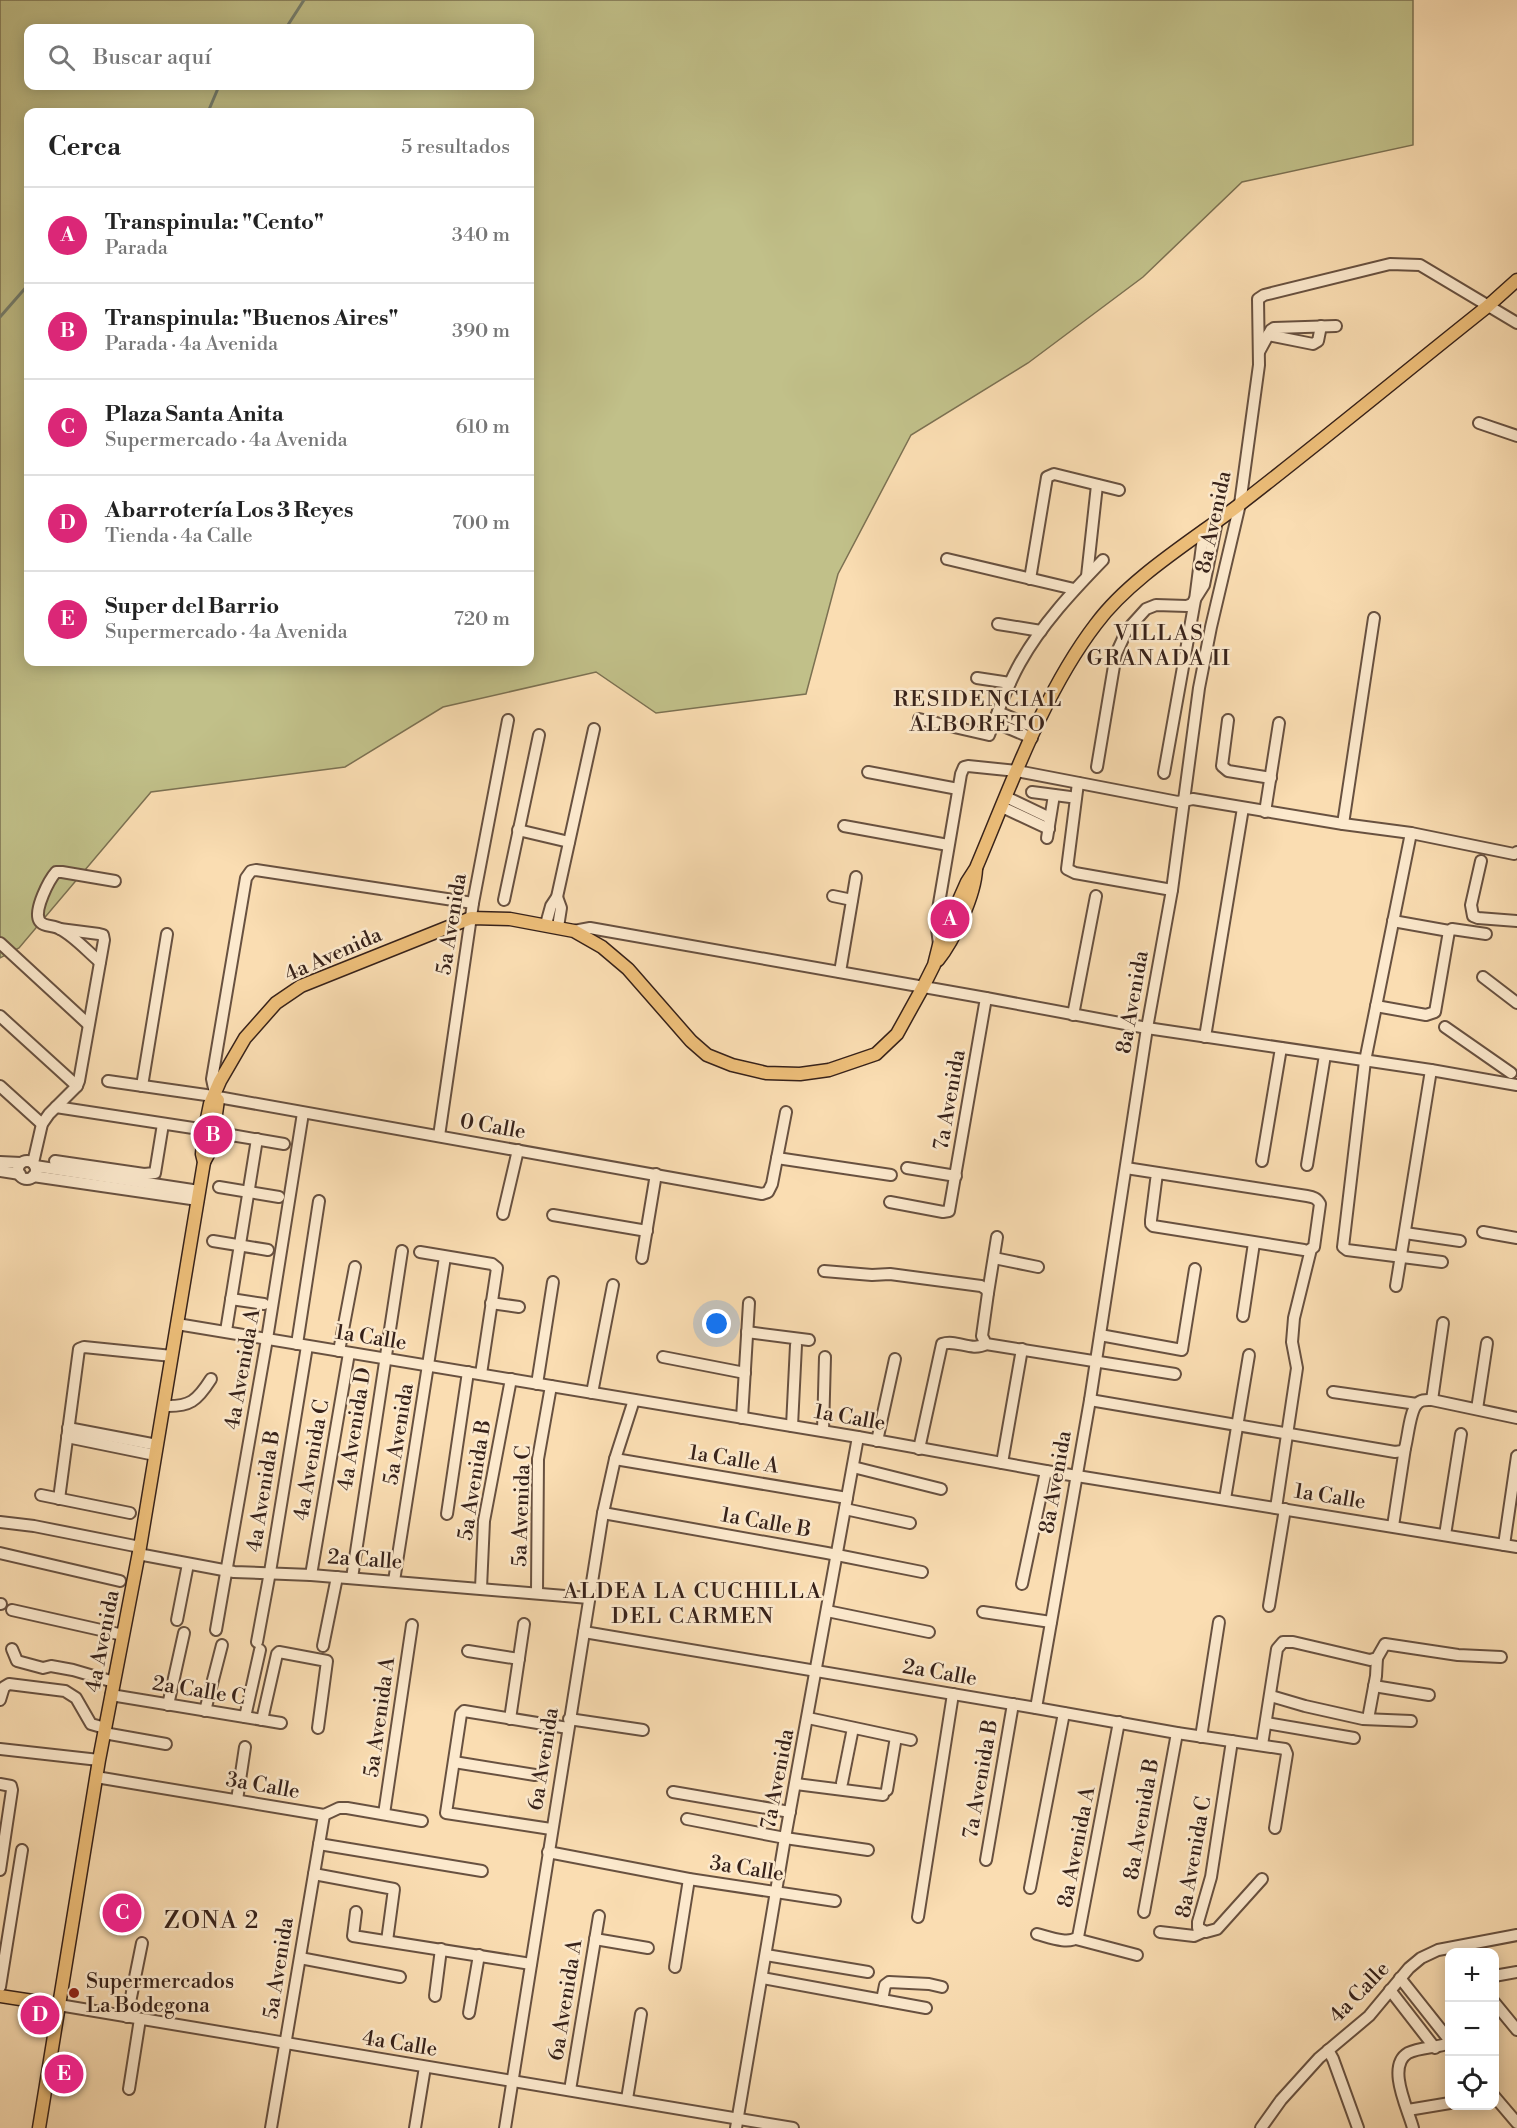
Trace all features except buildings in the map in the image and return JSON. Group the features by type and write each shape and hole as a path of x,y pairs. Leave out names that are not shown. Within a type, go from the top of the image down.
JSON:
{"main road":[{"path":"471,918 510,919 574,931 602,947 628,969 706,1055 732,1065 766,1072 800,1074 830,1070 876,1054 897,1034 923,987 934,965 939,945 967,882 976,868 1049,699 1065,669 1097,621 1125,591 1240,504 1488,306 1517,280"},
{"path":"934,965 948,948 975,885 976,868"},
{"name":"4a Avenida","path":"39,2128 96,1777 164,1406 204,1162 202,1154 204,1132 216,1094 228,1066 245,1038 266,1013 287,994 323,977 471,918"},
{"name":"4a Calle","path":"0,1996 59,2005"}],"street":[{"name":"8a Avenida","path":"1036,1708 1090,1400 1147,1028 1172,890 1201,678 1240,504 1259,365 1258,299 1264,295 1390,264 1407,264 1420,265 1488,306"},
{"path":"1488,306 1517,323"},
{"path":"1258,352 1270,330 1283,326 1336,326"},
{"path":"1268,335 1313,344 1318,341 1321,326"},
{"path":"1479,423 1517,436"},
{"path":"1030,579 1047,477 1054,474 1119,490"},
{"path":"1087,577 1097,485"},
{"path":"1097,767 1116,654 1127,630 1146,609 1156,604 1187,606 1195,600 1204,585 1217,521"},
{"path":"1164,773 1195,600 1204,530"},
{"path":"947,560 1074,589"},
{"path":"920,719 989,735 1020,663 1041,631 1074,589 1103,560"},
{"path":"1342,824 1374,618"},
{"path":"998,624 1041,631"},
{"path":"976,678 1010,683"},
{"path":"996,717 1034,733"},
{"name":"5a Avenida","path":"439,1136 473,903 508,720"},
{"path":"1228,720 1222,766 1228,771 1270,778"},
{"path":"1266,812 1279,723"},
{"path":"552,926 551,906 557,897 594,729"},
{"path":"504,900 538,735"},
{"path":"939,945 936,921 948,845 962,770 968,766 1017,771 1178,802 1193,800 1411,833 1514,854 1517,852"},
{"path":"868,772 958,789"},
{"path":"1078,783 1067,869 1075,873 1172,890"},
{"path":"1032,792 1070,797"},
{"path":"1004,802 1049,828 1054,795"},
{"path":"1205,1037 1243,808"},
{"path":"844,826 948,845"},
{"path":"518,830 569,842"},
{"path":"1411,833 1365,1060 1343,1247 1347,1250 1442,1262"},
{"path":"1481,861 1471,905 1473,916 1517,921"},
{"name":"4a Avenida","path":"216,1094 212,1079 234,941 246,878 251,871 473,903"},
{"path":"0,1171 22,1166 36,1148 42,1124 77,1086 104,940 103,935 60,929 39,921 38,914 46,885 56,872 116,881"},
{"path":"840,972 856,876"},
{"path":"833,896 852,900"},
{"path":"1073,1015 1096,896"},
{"path":"1394,921 1449,931 1452,928 1486,934"},
{"path":"574,931 590,928 1147,1028 1431,1070 1513,1077"},
{"path":"60,929 100,962"},
{"path":"1376,1006 1426,1015 1435,1012 1449,931"},
{"path":"142,1086 168,934"},
{"path":"0,943 88,1024"},
{"path":"1483,977 1517,1003"},
{"name":"7a Avenida","path":"890,1202 949,1211 986,998"},
{"path":"0,1016 77,1086"},
{"path":"1445,1027 1513,1077"},
{"path":"1262,1161 1281,1048"},
{"path":"1307,1165 1325,1055"},
{"path":"1396,1286 1431,1070"},
{"name":"0 Calle","path":"108,1081 216,1094 303,1113 762,1194 770,1190 777,1158"},
{"path":"0,1086 42,1124"},
{"path":"56,1107 193,1128"},
{"path":"786,1112 777,1158 891,1175"},
{"name":"4a Avenida A","path":"216,1630 267,1339 303,1113"},
{"path":"54,1161 144,1174 155,1173 163,1124"},
{"path":"231,1134 284,1143"},
{"path":"226,1331 257,1139"},
{"path":"503,1214 518,1150"},
{"path":"0,1155 22,1166 198,1195"},
{"path":"907,1168 956,1176"},
{"path":"1126,1168 1316,1198 1320,1204 1315,1244 1311,1250 1294,1318 1292,1342 1297,1368 1287,1435 1269,1606"},
{"path":"1157,1173 1151,1220 1153,1226 1311,1250"},
{"path":"642,1258 656,1174"},
{"path":"219,1187 279,1197"},
{"name":"4a Avenida B","path":"245,1717 270,1572 302,1345 319,1201"},
{"path":"553,1215 646,1231"},
{"path":"1483,1232 1517,1238"},
{"path":"1405,1233 1460,1241"},
{"path":"986,1344 982,1336 997,1237"},
{"path":"213,1241 268,1250"},
{"path":"1242,1316 1254,1243"},
{"name":"4a Avenida D","path":"352,1578 402,1251"},
{"path":"420,1252 495,1266 497,1271 481,1374"},
{"name":"5a Avenida","path":"394,1581 445,1257"},
{"path":"994,1258 1038,1267"},
{"name":"4a Avenida C","path":"311,1575 355,1267"},
{"path":"1100,1335 1182,1350 1195,1269"},
{"path":"824,1271 872,1275 890,1274 949,1281 981,1286 988,1293"},
{"path":"537,1384 553,1282"},
{"path":"592,1393 613,1285"},
{"path":"231,1299 264,1304"},
{"path":"491,1303 519,1307"},
{"path":"742,1418 748,1304"},
{"path":"1432,1400 1443,1323"},
{"name":"1a Calle","path":"177,1324 823,1431 1076,1476 1517,1547"},
{"path":"747,1332 809,1340"},
{"path":"1477,1409 1487,1343"},
{"path":"920,1449 942,1344 972,1348 986,1344 1175,1374"},
{"path":"792,1426 796,1345"},
{"path":"59,1499 79,1349 84,1347 172,1356"},
{"path":"1002,1463 1022,1349"},
{"path":"1225,1499 1249,1355"},
{"path":"663,1357 745,1373"},
{"path":"823,1431 825,1357"},
{"path":"877,1441 896,1359"},
{"path":"447,1514 468,1372"},
{"path":"164,1406 179,1407 191,1403 201,1395 211,1379"},
{"name":"5a Avenida B","path":"481,1588 484,1521 511,1379"},
{"name":"5a Avenida C","path":"537,1593 538,1459 551,1386"},
{"path":"1333,1392 1417,1404"},
{"name":"6a Avenida","path":"505,2128 603,1513 615,1459 634,1400"},
{"path":"1090,1400 1386,1452 1402,1451 1405,1448"},
{"path":"1393,1527 1405,1448 1417,1404 1422,1400 1432,1400 1517,1418"},
{"path":"67,1433 156,1450"},
{"path":"1445,1535 1461,1434"},
{"name":"7a Avenida","path":"736,2123 858,1437"},
{"path":"1504,1545 1517,1456"},
{"name":"1a Calle A","path":"615,1459 846,1503 910,1523"},
{"path":"853,1467 941,1489"},
{"path":"1022,1584 1046,1471"},
{"path":"41,1495 130,1513"},
{"name":"1a Calle B","path":"603,1513 921,1572"},
{"name":"2a Calle","path":"0,1522 34,1526 188,1564 226,1571 394,1581 589,1598"},
{"path":"0,1553 120,1581"},
{"path":"177,1620 188,1564"},
{"path":"323,1646 337,1577"},
{"path":"12,1610 123,1635"},
{"path":"827,1611 929,1632"},
{"path":"984,1612 1051,1622"},
{"path":"1201,1737 1219,1622"},
{"path":"510,1719 524,1624"},
{"name":"5a Avenida A","path":"384,1815 412,1625"},
{"name":"2a Calle","path":"584,1632 1177,1733 1285,1749 1287,1754 1275,1828"},
{"path":"168,1705 184,1633"},
{"path":"1262,1745 1278,1646 1283,1642 1293,1642 1359,1659 1377,1658"},
{"path":"1368,1719 1377,1658 1385,1644 1458,1655 1501,1657"},
{"path":"206,1711 222,1645"},
{"path":"12,1649 16,1661 23,1664 43,1668 55,1666 114,1682"},
{"path":"468,1651 519,1659"},
{"path":"262,1720 279,1652 327,1662 318,1728"},
{"path":"0,1700 4,1687 9,1684 58,1689 76,1698 91,1724 104,1731 166,1744"},
{"path":"1374,1686 1429,1695"},
{"path":"918,1917 953,1694"},
{"name":"2a Calle C","path":"111,1695 281,1724"},
{"path":"1271,1696 1332,1713 1368,1719 1411,1720"},
{"name":"7a Avenida B","path":"986,1860 1013,1704"},
{"path":"551,1829 446,1813 462,1712 510,1719 643,1730"},
{"path":"1030,1888 1064,1713"},
{"path":"808,1718 911,1740"},
{"name":"8a Avenida A","path":"1037,1934 1066,1941 1076,1939 1079,1934 1119,1722"},
{"path":"1266,1724 1354,1738"},
{"path":"842,1783 853,1728"},
{"name":"8a Avenida B","path":"1144,1912 1177,1733"},
{"path":"795,1785 885,1792 896,1737"},
{"name":"8a Avenida C","path":"1232,1741 1211,1878 1198,1928 1203,1932 1217,1929 1262,1879"},
{"path":"237,1800 245,1747"},
{"path":"0,1749 99,1760"},
{"path":"454,1762 536,1775"},
{"name":"3a Calle","path":"96,1777 324,1815 339,1808 422,1821"},
{"path":"0,1784 11,1786 12,1790 0,1870"},
{"path":"673,1792 790,1812"},
{"name":"5a Avenida","path":"272,2128 324,1815"},
{"path":"687,1819 785,1838 868,1850"},
{"path":"319,1844 482,1871"},
{"path":"0,1987 22,1850"},
{"name":"3a Calle","path":"548,1852 690,1879 835,1901"},
{"path":"314,1874 394,1889 387,1941"},
{"path":"675,1967 690,1879"},
{"path":"356,1912 352,1936 531,1964"},
{"name":"6a Avenida A","path":"570,2090 599,1916"},
{"path":"1160,1932 1194,1936 1203,1932"},
{"name":"4a Calle","path":"1261,2128 1292,2088 1328,2050 1368,2016 1416,1962 1432,1952 1517,1935"},
{"path":"595,1939 648,1948"},
{"path":"1076,1939 1137,1955"},
{"path":"127,2017 142,1943"},
{"path":"435,1996 441,1950"},
{"path":"469,2013 479,1955"},
{"path":"766,1955 868,1972"},
{"path":"300,1958 400,1977"},
{"path":"1499,1975 1517,1972"},
{"path":"762,1978 926,2008"},
{"path":"1400,1978 1445,2037"},
{"path":"882,2000 887,1983 922,1983 942,1987"},
{"path":"1390,1990 1435,2048"},
{"name":"4a Calle","path":"59,2005 286,2045 627,2099 736,2123 793,2128"},
{"path":"1499,2008 1517,2030"},
{"path":"627,2099 641,2014"},
{"path":"129,2089 140,2019"},
{"path":"1413,2128 1397,2075 1397,2066 1407,2054 1445,2044"},
{"path":"1328,2050 1358,2128"},
{"path":"415,2128 425,2067"},
{"path":"1499,2102 1517,2123"},
{"path":"1408,2110 1445,2104"}],"shaded area":[{"path":"0,0 1413,0 1413,145 1242,182 1143,277 1028,363 911,435 838,574 806,694 656,713 596,672 443,707 345,767 151,792 19,948 0,958"}],"waterway":[{"path":"289,24 304,0"},
{"path":"210,108 217,90"},
{"path":"0,317 24,290"}],"place":[{"name":"Transpinula: \"Cento\"","path":"950,919"},
{"name":"Transpinula: \"Buenos Aires\"","path":"213,1135"},
{"name":"Plaza Santa Anita","path":"122,1913"},
{"name":"Supermercados La Bodegona","path":"74,1993"},
{"name":"Abarrotería Los 3 Reyes","path":"40,2015"},
{"name":"Super del Barrio","path":"64,2074"}],"district":[{"name":"VILLAS GRANADA II","path":"1159,644"},
{"name":"RESIDENCIAL ALBORETO","path":"978,710"},
{"name":"ALDEA LA CUCHILLA DEL CARMEN","path":"693,1602"},
{"name":"ZONA 2","path":"212,1920"}]}
